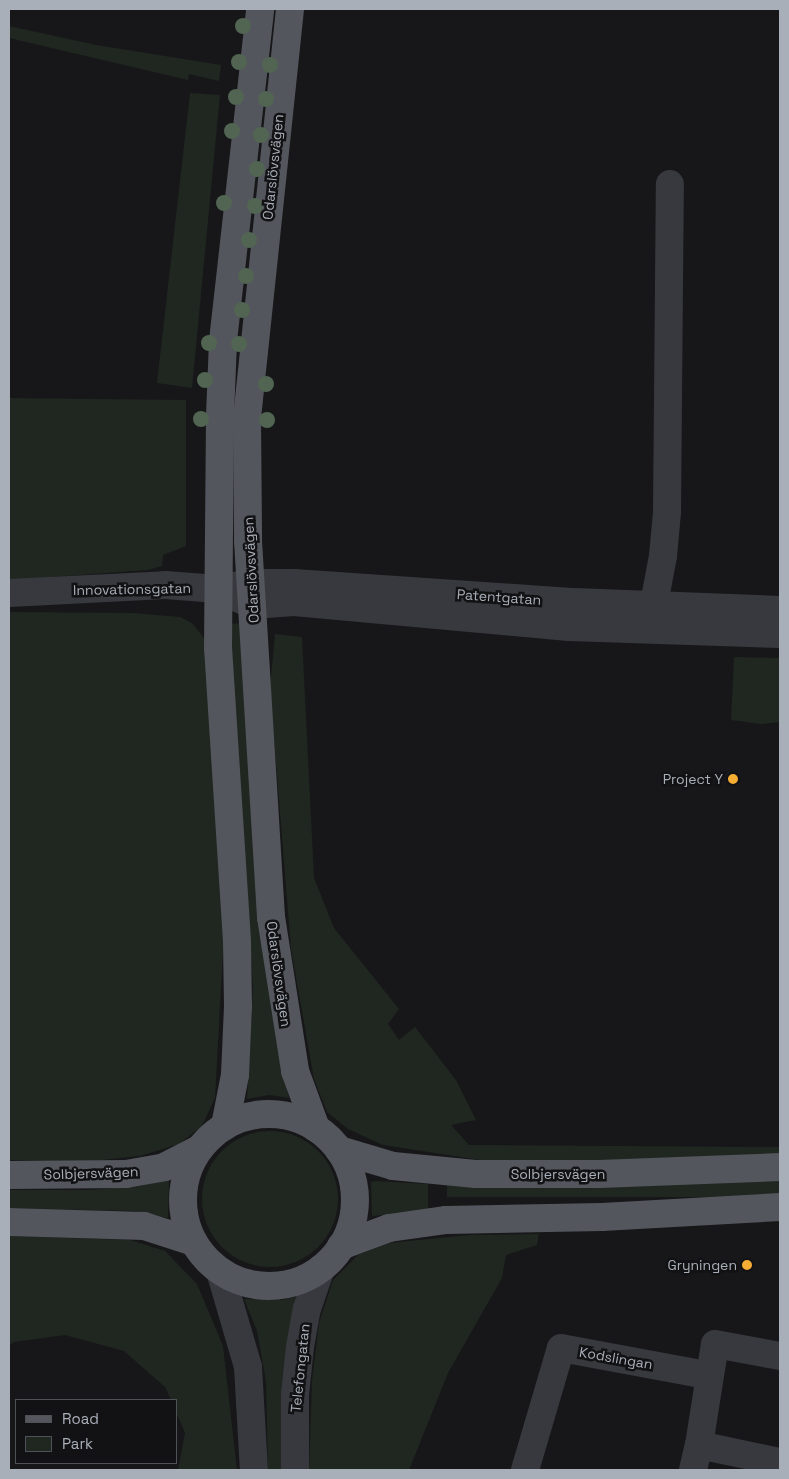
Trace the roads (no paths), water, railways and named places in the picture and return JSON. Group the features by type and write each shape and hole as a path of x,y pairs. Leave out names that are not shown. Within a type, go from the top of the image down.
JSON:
{"main road":[{"path":"224,1126 238,1043 238,969 218,648 223,341 260,9"},
{"name":"Odarslövsvägen","path":"290,9 246,418 252,594 271,917 295,1071 316,1128"},
{"path":"261,1114 298,1119 316,1128 339,1150 352,1176 355,1205 341,1246 321,1268 296,1281 260,1286 239,1281 220,1271 194,1242 186,1224 183,1195 190,1166 199,1149 224,1126 242,1118 261,1114"},
{"name":"Solbjersvägen","path":"9,1175 132,1173 164,1167 199,1149"},
{"name":"Solbjersvägen","path":"339,1150 393,1166 476,1174 599,1174 780,1167"},
{"path":"341,1246 390,1228 446,1220 602,1217 780,1207"},
{"path":"9,1222 137,1226 194,1242"}],"street":[{"path":"651,616 663,556 667,512 670,184"},
{"name":"Innovationsgatan","path":"9,593 165,585 252,594"},
{"name":"Patentgatan","path":"252,594 294,602 569,627 651,616 780,610"},
{"name":"Patentgatan","path":"651,616 780,634"},
{"name":"Telefongatan","path":"295,1470 295,1395 300,1347 307,1309 321,1268"},
{"path":"220,1271 248,1366 254,1470"},
{"path":"780,1356 715,1344 708,1375 696,1458 780,1462"},
{"name":"Kodslingan","path":"525,1470 561,1348 708,1375"}],"place":[{"name":"Project Y","path":"733,779"},
{"name":"Gryningen","path":"747,1265"}]}
